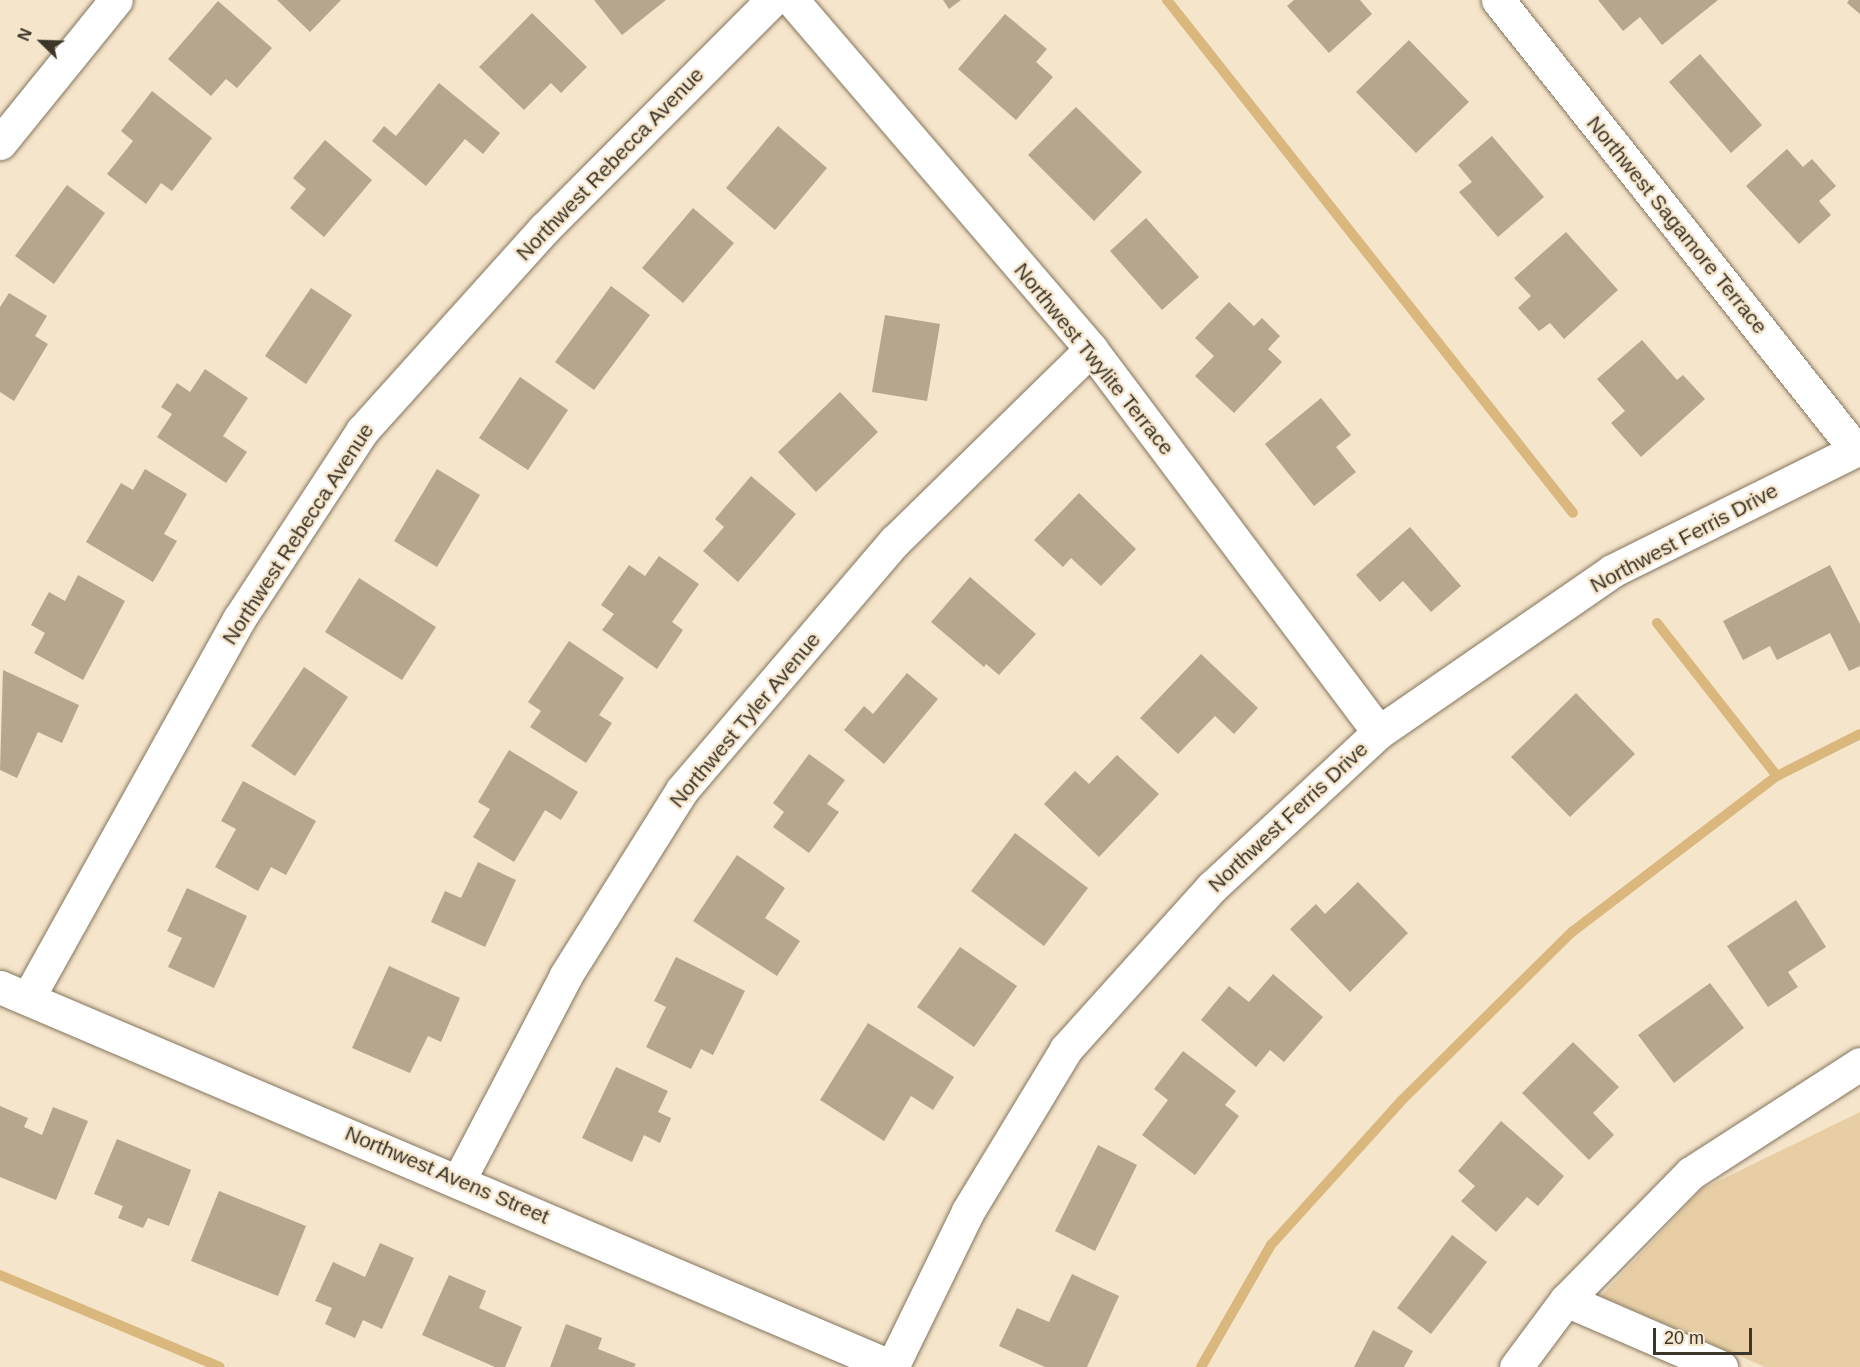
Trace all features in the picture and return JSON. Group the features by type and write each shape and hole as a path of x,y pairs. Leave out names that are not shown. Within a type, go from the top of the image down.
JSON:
{"street":[{"path":"0,143 116,0"},
{"name":"Northwest Rebecca Avenue","path":"14,993 239,619 362,431 544,228 772,0"},
{"name":"Northwest Twylite Terrace","path":"792,0 1091,349 1379,732"},
{"name":"Northwest Sagamore Terrace","path":"1498,0 1858,449"},
{"name":"Northwest Tyler Avenue","path":"459,1180 566,975 682,790 896,541 1091,349"},
{"name":"Northwest Ferris Drive","path":"892,1367 968,1211 1066,1049 1212,887 1379,732 1612,571 1858,449"},
{"name":"Northwest Avens Street","path":"14,993 459,1180 892,1367"},
{"path":"1516,1367 1566,1300 1691,1173 1860,1064"},
{"path":"1566,1300 1721,1367"}],"shaded area":[{"path":"1860,1112 1860,1367 1765,1367 1601,1296 1702,1189"}],"building":[{"path":"277,0 341,0 310,32"},
{"path":"594,0 666,0 622,35"},
{"path":"943,0 961,0 949,9"},
{"path":"1294,0 1360,0 1372,14 1329,53 1287,6"},
{"path":"1598,0 1718,0 1662,45 1640,17 1623,31"},
{"path":"1849,0 1860,0 1860,14 1847,3"},
{"path":"218,1 272,48 237,88 226,79 211,96 168,59"},
{"path":"532,13 587,67 561,93 551,83 524,110 479,67"},
{"path":"1005,14 1047,49 1036,62 1053,77 1016,120 958,69"},
{"path":"1409,40 1469,102 1416,153 1356,92"},
{"path":"1700,54 1762,125 1731,153 1669,82"},
{"path":"439,83 500,133 483,154 465,139 426,186 372,141 384,126 396,136"},
{"path":"152,91 212,138 172,191 161,183 146,204 107,174 133,141 121,131"},
{"path":"1076,107 1142,172 1094,221 1028,155"},
{"path":"778,126 827,168 775,230 726,188"},
{"path":"1492,136 1544,197 1498,237 1459,192 1472,182 1458,165"},
{"path":"325,140 372,180 324,237 290,208 306,189 293,178"},
{"path":"1787,149 1803,167 1812,159 1836,186 1819,201 1831,215 1799,244 1746,186"},
{"path":"67,185 105,213 54,284 15,256"},
{"path":"693,208 734,243 683,303 642,268"},
{"path":"1146,218 1199,277 1162,310 1110,251"},
{"path":"1566,232 1618,290 1564,339 1550,323 1539,331 1518,308 1531,296 1514,278"},
{"path":"611,286 650,315 594,390 555,362"},
{"path":"311,288 352,315 306,384 265,356"},
{"path":"9,293 47,316 35,336 48,344 14,401 0,392 0,307"},
{"path":"1229,302 1254,326 1262,318 1280,336 1268,349 1282,362 1234,413 1195,376 1214,356 1195,338"},
{"path":"885,315 940,324 927,401 872,392"},
{"path":"1642,340 1677,380 1683,375 1705,399 1641,457 1611,423 1625,411 1597,379"},
{"path":"205,369 248,398 223,436 247,452 226,483 157,437 172,414 161,407 177,383 190,392"},
{"path":"520,377 568,410 528,470 479,438"},
{"path":"840,392 878,432 816,492 778,452"},
{"path":"1321,398 1351,435 1336,447 1356,472 1314,506 1265,444"},
{"path":"145,469 187,494 164,534 177,541 153,582 86,542 121,483 133,490"},
{"path":"437,469 480,495 437,567 394,541"},
{"path":"751,476 796,514 738,582 703,551 724,527 715,519"},
{"path":"1079,493 1136,549 1101,586 1071,558 1063,567 1034,540"},
{"path":"1410,527 1461,586 1431,612 1403,581 1380,602 1356,575"},
{"path":"659,556 699,584 672,622 683,630 657,669 602,630 614,614 601,605 629,565 645,576"},
{"path":"1830,565 1860,624 1860,666 1849,671 1830,633 1777,660 1770,646 1743,660 1723,621"},
{"path":"78,575 125,601 83,680 34,653 45,633 31,625 49,592 65,601"},
{"path":"970,577 1036,634 999,675 986,664 984,667 931,622"},
{"path":"359,578 436,627 402,680 325,632"},
{"path":"569,641 624,678 599,715 612,723 586,763 530,727 541,711 528,702"},
{"path":"1201,654 1258,708 1234,734 1215,716 1178,754 1140,718"},
{"path":"304,667 348,697 295,776 251,746"},
{"path":"3,670 79,705 62,743 38,732 17,778 0,770"},
{"path":"907,673 938,699 884,764 844,730 864,706 873,714"},
{"path":"1576,693 1635,754 1570,817 1511,757"},
{"path":"509,750 578,792 561,820 545,810 514,862 473,837 490,809 478,802"},
{"path":"809,754 845,780 827,804 839,812 809,853 773,827 784,812 773,803"},
{"path":"1117,755 1159,794 1099,857 1044,804 1075,771 1089,784"},
{"path":"243,781 316,821 286,875 271,867 258,891 215,867 236,829 221,821"},
{"path":"1015,833 1088,888 1044,946 971,891"},
{"path":"737,855 785,888 765,918 800,941 777,976 693,921"},
{"path":"478,862 516,880 485,947 431,922 445,891 461,898"},
{"path":"1358,882 1408,933 1350,992 1290,929 1316,904 1325,914"},
{"path":"187,888 247,916 214,988 168,967 182,938 167,931"},
{"path":"1796,900 1826,947 1788,972 1798,987 1768,1007 1727,946"},
{"path":"960,947 1017,986 974,1047 917,1007"},
{"path":"676,957 745,991 713,1055 701,1049 691,1069 646,1047 666,1007 654,1001"},
{"path":"389,966 460,998 441,1042 428,1036 410,1073 352,1048"},
{"path":"1273,974 1323,1017 1284,1062 1270,1050 1256,1067 1201,1020 1229,986 1249,1002"},
{"path":"1710,983 1744,1028 1674,1083 1638,1035"},
{"path":"868,1023 954,1077 933,1110 911,1096 884,1141 820,1100"},
{"path":"1573,1042 1619,1087 1593,1113 1614,1135 1589,1160 1522,1093"},
{"path":"1183,1051 1236,1091 1225,1105 1239,1116 1195,1175 1142,1135 1168,1100 1154,1089"},
{"path":"616,1067 668,1091 658,1112 671,1118 660,1143 644,1135 632,1162 582,1138"},
{"path":"0,1106 28,1118 24,1127 42,1135 53,1107 88,1121 56,1200 0,1177"},
{"path":"1501,1121 1564,1176 1538,1206 1527,1197 1496,1232 1461,1201 1475,1186 1458,1171"},
{"path":"117,1139 191,1170 169,1226 148,1218 143,1228 118,1218 123,1206 94,1194"},
{"path":"1098,1145 1137,1165 1095,1251 1055,1231"},
{"path":"219,1191 306,1226 278,1296 191,1261"},
{"path":"1452,1235 1487,1262 1431,1334 1397,1308"},
{"path":"380,1243 414,1258 382,1329 363,1320 355,1338 325,1324 332,1308 315,1301 333,1262 365,1277"},
{"path":"1072,1274 1119,1296 1087,1367 1045,1367 999,1346 1017,1308 1049,1322"},
{"path":"449,1275 486,1291 479,1308 522,1327 505,1367 495,1367 422,1335"},
{"path":"566,1324 602,1338 598,1349 636,1364 634,1367 550,1367"},
{"path":"1373,1330 1413,1351 1404,1367 1354,1367"}],"waterway":[{"path":"1167,0 1573,513"},
{"path":"1657,623 1777,776"},
{"path":"1201,1367 1271,1245 1401,1101 1572,932 1777,776 1860,734"},
{"path":"0,1275 220,1367"}]}
